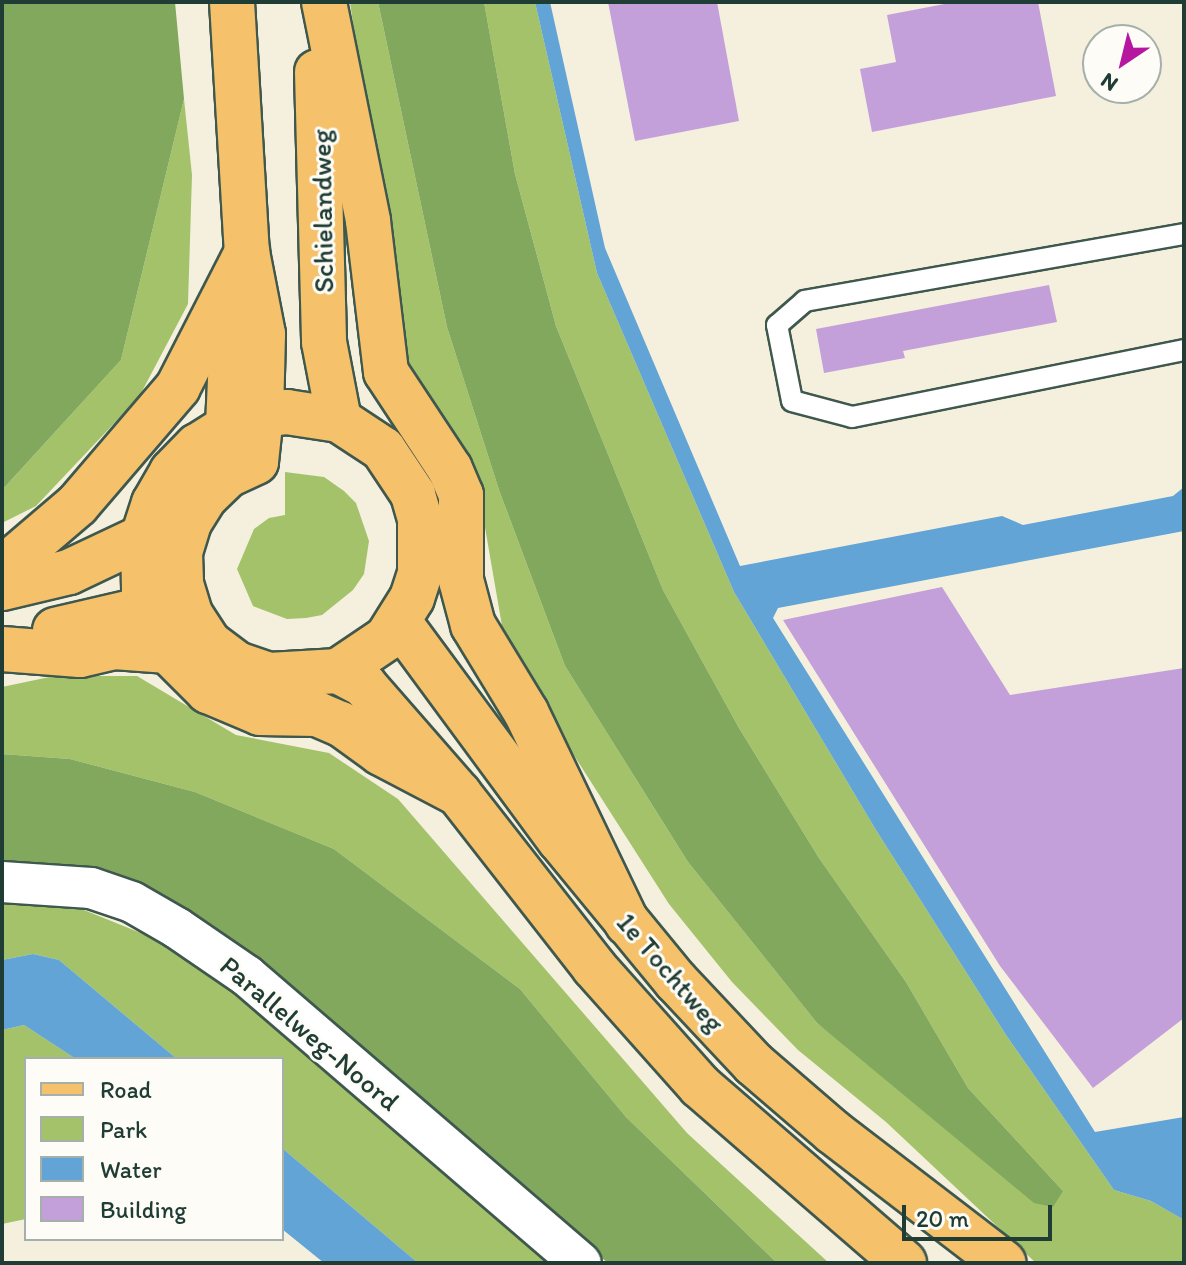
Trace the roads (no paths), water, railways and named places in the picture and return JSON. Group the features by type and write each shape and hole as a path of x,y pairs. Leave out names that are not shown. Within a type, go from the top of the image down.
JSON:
{"main road":[{"path":"169,624 181,584 180,553 189,523 205,497 228,475 256,462 244,421 263,334 247,252 232,2"},
{"name":"Schielandweg","path":"310,2 324,233 324,342 339,420"},
{"path":"324,2 368,221 386,372 450,469 461,495 461,580 473,625 526,712 627,923"},
{"path":"2,569 77,505 178,387 247,252"},
{"path":"2,642 169,624 209,643 237,664 269,675 338,671 373,652 399,622 420,573 420,519 413,494 383,449 339,420 314,413 244,421 197,446 172,472 154,503 143,537 141,573 169,624"},
{"path":"2,588 69,572 143,537"},
{"name":"1e Tochtweg","path":"399,622 501,765 627,923 754,1064 833,1132 1004,1263"},
{"path":"2,649 80,655 114,647 169,624"},
{"name":"1e Tochtweg","path":"169,624 186,673 233,705 289,716 317,714 459,794"},
{"name":"1e Tochtweg","path":"338,671 364,685 459,794 594,967 700,1086 904,1263"}],"street":[{"name":"Parallelweg-Noord","path":"2,882 91,888 132,902 177,928 247,976 581,1263"}],"lane":[{"path":"1184,234 805,301 777,325 792,401 852,417 1184,350"}],"water":[{"path":"535,2 550,2 605,248 740,566 1002,516 1023,525 1173,496 1184,487 1184,531 778,608 773,618 1095,1132 1184,1117 1184,1220 1151,1201 1114,1190 1006,1035 876,830 734,592 597,273"},
{"path":"33,954 59,960 175,1057 73,1057 24,1025 2,1030 2,960"},
{"path":"284,1150 418,1263 324,1263 284,1231"}]}
